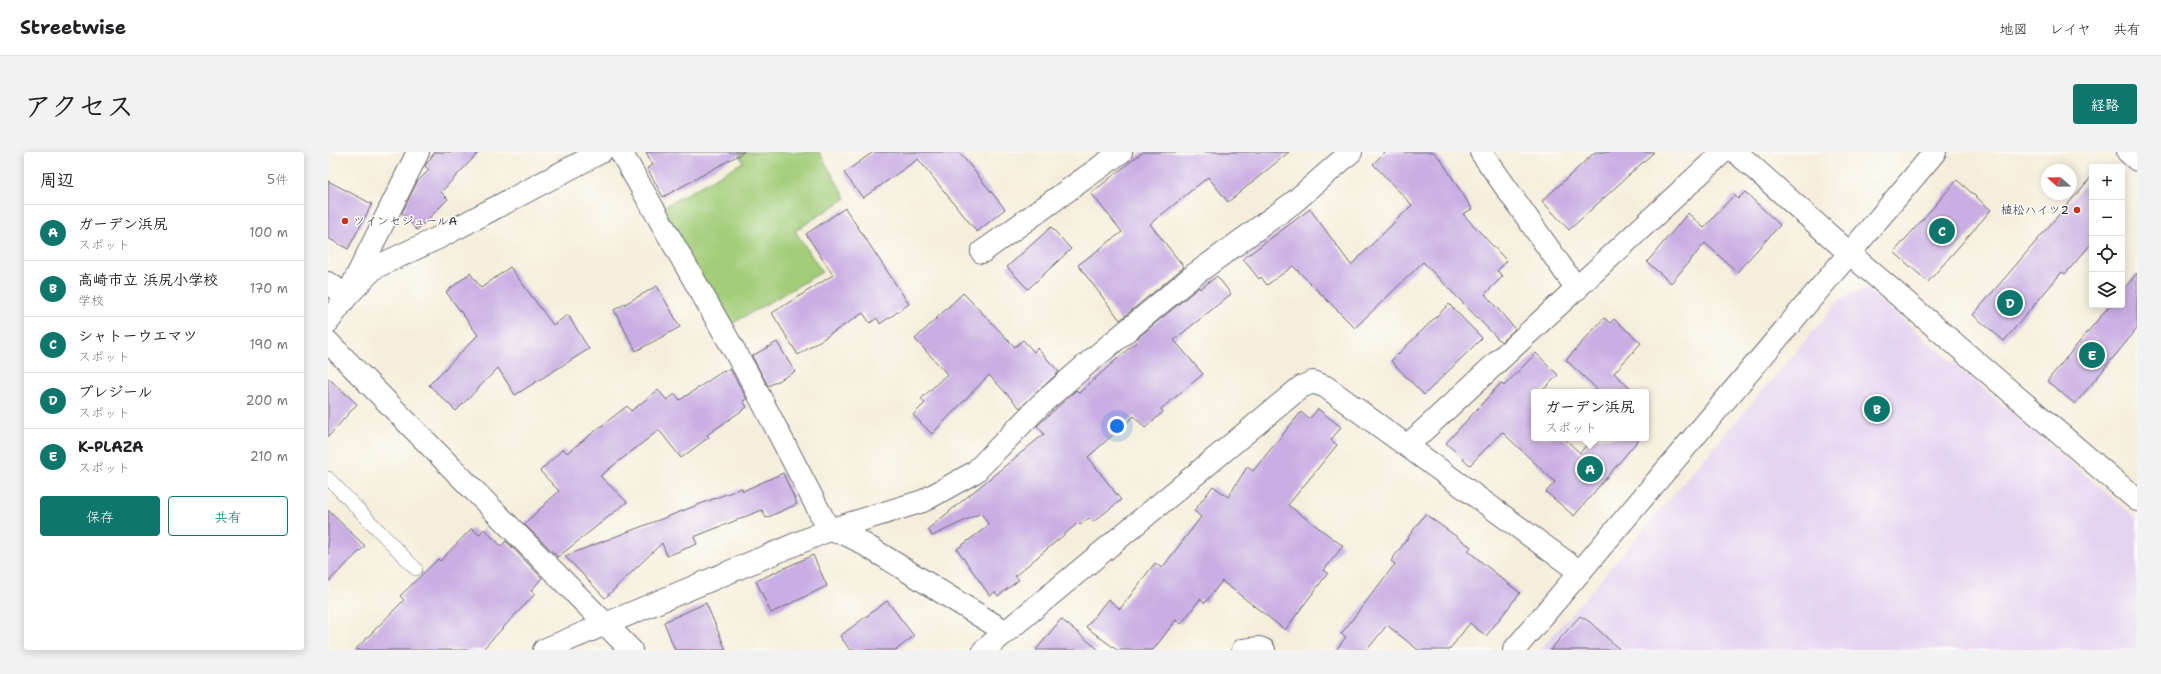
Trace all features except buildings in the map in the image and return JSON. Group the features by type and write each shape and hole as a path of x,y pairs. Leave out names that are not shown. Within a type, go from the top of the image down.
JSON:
{"street":[{"path":"328,322 346,296 418,152"},
{"path":"346,296 374,268 438,238 601,152"},
{"path":"621,152 750,378 829,530 845,534 859,541 1006,632"},
{"path":"982,252 1121,152"},
{"path":"544,650 829,530 922,501 975,472 1040,406 1088,363 1194,275 1294,202 1351,152"},
{"path":"1481,152 1577,289"},
{"path":"1408,445 1577,289 1722,152"},
{"path":"1736,152 1849,253 2137,500"},
{"path":"1514,650 1935,152"},
{"path":"2128,152 2137,160"},
{"path":"328,283 346,296"},
{"path":"328,342 632,650"},
{"path":"984,650 1301,386 1314,382 1326,387 1408,445 1580,572"},
{"path":"1243,650 1264,650"}],"lane":[{"path":"328,478 416,569"}],"shaded area":[{"path":"1865,288 2137,519 2137,650 1540,650 1840,300"}],"green space":[{"path":"738,152 819,152 846,198 795,231 822,272 728,326 660,209 743,162"}],"place":[{"name":"植松ハイツ2","path":"2077,210"},
{"name":"ツインセジュールA","path":"345,221"},
{"name":"シャトーウエマツ","path":"1942,231"},
{"name":"プレジール","path":"2010,303"},
{"name":"K-PLAZA","path":"2092,355"},
{"name":"高崎市立 浜尻小学校","path":"1877,409"},
{"name":"ガーデン浜尻","path":"1590,469"}]}
